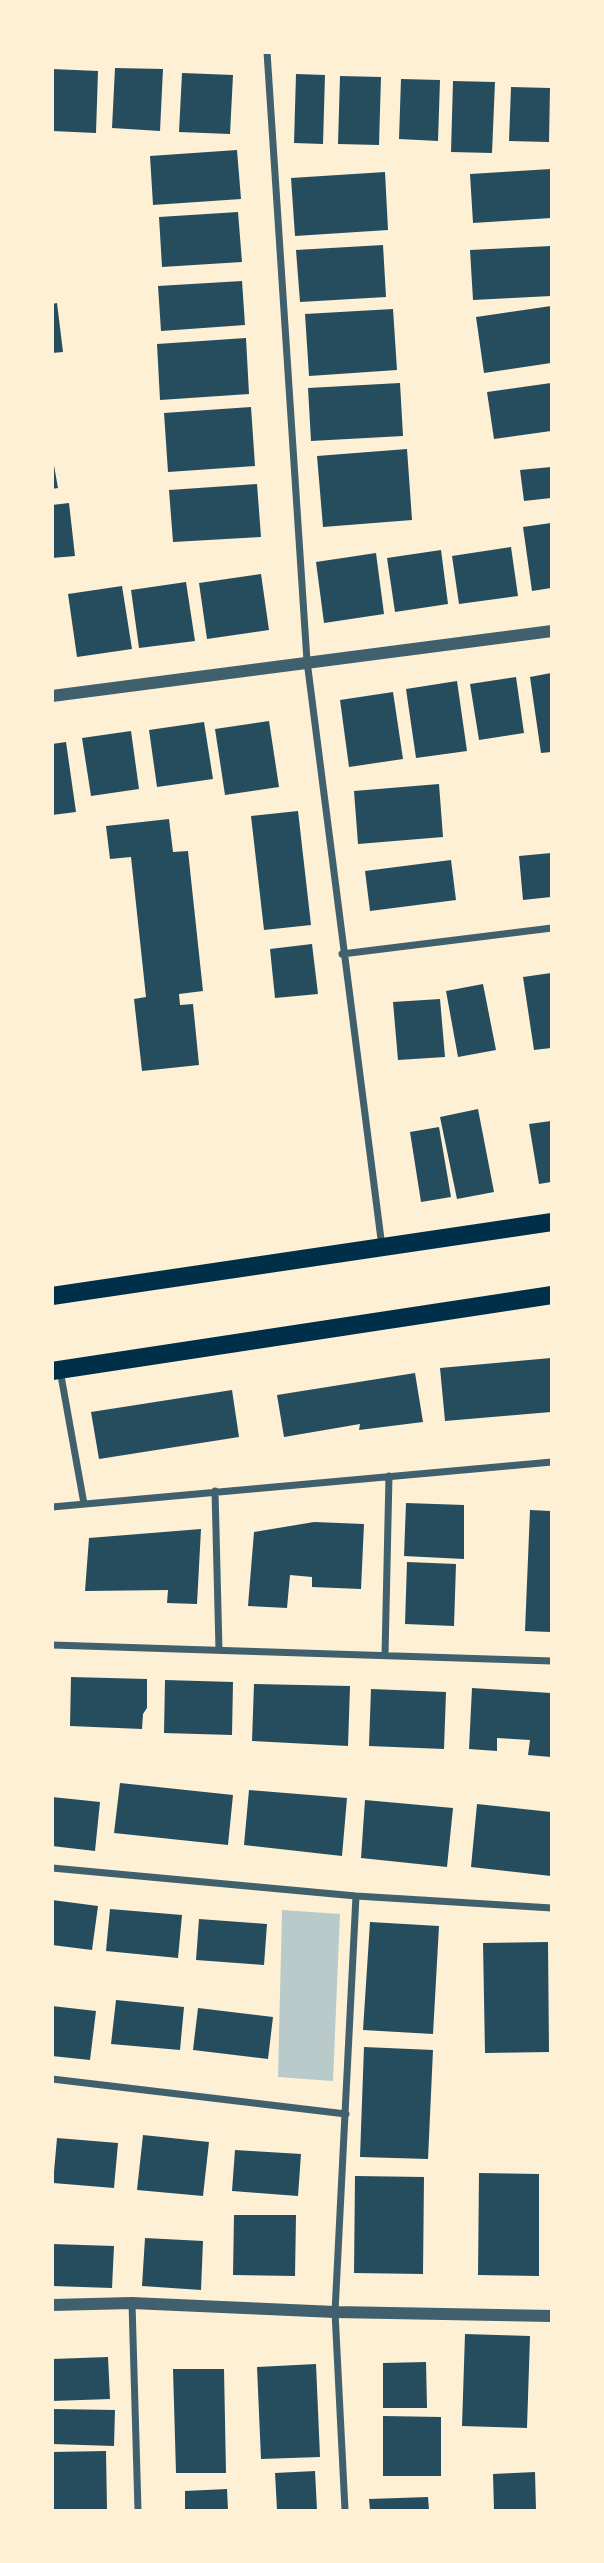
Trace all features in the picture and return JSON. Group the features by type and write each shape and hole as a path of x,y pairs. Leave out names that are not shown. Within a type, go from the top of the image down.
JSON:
{"main road":[{"path":"52,1296 551,1222"},
{"path":"56,1371 551,1294"}],"street":[{"path":"267,52 307,661 342,954 382,1248"},
{"path":"52,695 551,631"},
{"path":"342,954 551,928"},
{"path":"56,1371 84,1504"},
{"path":"52,1507 551,1462"},
{"path":"385,1656 389,1476"},
{"path":"215,1491 219,1650"},
{"path":"52,1645 551,1661"},
{"path":"52,1868 356,1896 551,1908"},
{"path":"345,2511 335,2312 356,1896"},
{"path":"52,2079 346,2114"},
{"path":"132,2303 138,2511"},
{"path":"52,2305 132,2303 335,2312 551,2316"}],"shaded area":[{"path":"282,1910 340,1914 333,2081 278,2077"}],"building":[{"path":"115,68 163,69 160,131 112,128"},
{"path":"52,69 98,71 96,133 52,131"},
{"path":"182,73 233,75 230,134 179,132"},
{"path":"296,74 325,75 323,144 294,143"},
{"path":"340,76 381,77 379,145 338,144"},
{"path":"401,79 440,80 438,141 399,139"},
{"path":"453,81 495,82 492,153 451,152"},
{"path":"511,87 550,88 549,142 509,141"},
{"path":"237,150 241,199 153,205 150,156"},
{"path":"551,169 551,218 473,223 470,174"},
{"path":"385,172 388,230 295,236 291,178"},
{"path":"238,212 242,262 162,267 159,217"},
{"path":"383,245 386,297 300,302 296,250"},
{"path":"551,246 551,296 473,300 470,250"},
{"path":"242,281 245,325 161,331 158,286"},
{"path":"57,303 63,352 52,353 52,304"},
{"path":"551,306 551,363 484,373 476,317"},
{"path":"393,309 397,370 309,376 305,314"},
{"path":"246,338 249,394 160,400 157,344"},
{"path":"400,383 403,436 311,441 308,388"},
{"path":"551,383 551,431 494,439 487,392"},
{"path":"251,407 255,466 168,472 164,413"},
{"path":"407,449 412,520 323,527 317,456"},
{"path":"52,454 58,488 52,489"},
{"path":"551,467 551,498 524,501 520,470"},
{"path":"257,484 261,537 173,542 169,490"},
{"path":"69,503 75,556 52,558 52,505"},
{"path":"551,523 551,588 532,591 523,527"},
{"path":"511,547 518,596 459,604 452,556"},
{"path":"441,550 448,604 395,612 387,558"},
{"path":"376,553 384,614 324,623 316,562"},
{"path":"261,574 269,630 207,639 199,583"},
{"path":"186,582 195,641 139,648 131,590"},
{"path":"122,586 132,649 77,657 68,594"},
{"path":"551,673 551,752 541,753 530,677"},
{"path":"516,677 524,733 479,740 470,684"},
{"path":"457,681 467,751 416,758 406,689"},
{"path":"393,692 403,759 349,767 340,700"},
{"path":"269,721 279,787 225,795 215,729"},
{"path":"204,722 213,779 157,787 149,730"},
{"path":"131,731 139,789 91,796 82,738"},
{"path":"66,742 76,812 52,815 52,744"},
{"path":"439,784 443,837 358,844 354,791"},
{"path":"298,811 311,925 264,930 251,816"},
{"path":"169,819 173,852 188,851 203,991 179,994 180,1005 193,1004 199,1065 142,1071 134,999 146,997 131,857 110,859 106,826"},
{"path":"551,853 551,897 523,900 519,856"},
{"path":"451,860 456,900 370,911 365,871"},
{"path":"312,944 318,994 275,998 270,949"},
{"path":"551,973 551,1048 534,1050 523,977"},
{"path":"483,984 496,1050 458,1057 446,991"},
{"path":"440,999 445,1057 398,1060 393,1002"},
{"path":"478,1109 494,1192 457,1199 440,1117"},
{"path":"551,1121 551,1182 539,1184 529,1124"},
{"path":"439,1127 451,1197 421,1202 410,1132"},
{"path":"551,1358 551,1412 445,1421 440,1368"},
{"path":"415,1373 423,1422 359,1430 360,1424 284,1437 277,1395"},
{"path":"232,1390 239,1437 99,1459 91,1412"},
{"path":"406,1503 464,1505 464,1559 404,1556"},
{"path":"530,1510 551,1511 551,1632 525,1631"},
{"path":"314,1522 364,1524 361,1589 312,1587 312,1577 290,1575 287,1608 248,1606 254,1532"},
{"path":"201,1529 197,1604 167,1603 168,1590 85,1591 89,1538"},
{"path":"407,1562 456,1564 454,1626 405,1624"},
{"path":"71,1677 147,1679 147,1708 143,1714 142,1729 70,1726"},
{"path":"165,1680 233,1682 232,1735 164,1733"},
{"path":"254,1684 350,1686 348,1746 252,1741"},
{"path":"472,1688 551,1693 551,1757 528,1755 530,1740 497,1738 497,1751 469,1749"},
{"path":"371,1689 446,1692 444,1749 369,1746"},
{"path":"120,1783 233,1795 228,1845 114,1833"},
{"path":"249,1790 347,1798 342,1856 244,1845"},
{"path":"52,1797 100,1802 95,1851 52,1846"},
{"path":"365,1800 453,1808 447,1867 361,1858"},
{"path":"477,1804 551,1812 551,1876 471,1867"},
{"path":"52,1900 98,1906 92,1950 52,1945"},
{"path":"110,1909 182,1915 178,1958 106,1951"},
{"path":"199,1919 267,1924 264,1965 196,1960"},
{"path":"370,1922 439,1926 433,2034 363,2030"},
{"path":"548,1942 549,2052 485,2053 483,1943"},
{"path":"116,2000 184,2007 180,2050 111,2044"},
{"path":"52,2006 96,2011 90,2060 52,2056"},
{"path":"198,2008 273,2017 268,2059 193,2050"},
{"path":"364,2047 433,2050 428,2159 360,2157"},
{"path":"143,2135 209,2142 203,2196 137,2190"},
{"path":"57,2138 118,2143 114,2188 53,2183"},
{"path":"235,2150 301,2154 298,2196 232,2191"},
{"path":"479,2173 539,2174 539,2276 478,2275"},
{"path":"355,2176 424,2177 423,2274 354,2273"},
{"path":"234,2215 296,2215 295,2276 233,2275"},
{"path":"145,2238 203,2241 201,2290 142,2286"},
{"path":"52,2244 114,2246 112,2288 52,2286"},
{"path":"465,2334 530,2336 527,2428 462,2426"},
{"path":"108,2357 110,2399 52,2401 52,2359"},
{"path":"426,2362 427,2408 383,2408 383,2363"},
{"path":"316,2364 320,2457 261,2459 257,2367"},
{"path":"173,2369 224,2369 226,2473 176,2473"},
{"path":"52,2409 115,2410 114,2446 52,2444"},
{"path":"383,2416 441,2417 441,2476 383,2476"},
{"path":"106,2451 107,2510 52,2510 52,2452"},
{"path":"315,2471 317,2510 277,2510 275,2473"},
{"path":"535,2472 536,2510 494,2510 493,2474"},
{"path":"227,2489 228,2510 185,2510 185,2491"},
{"path":"428,2497 429,2510 370,2510 369,2499"}]}
